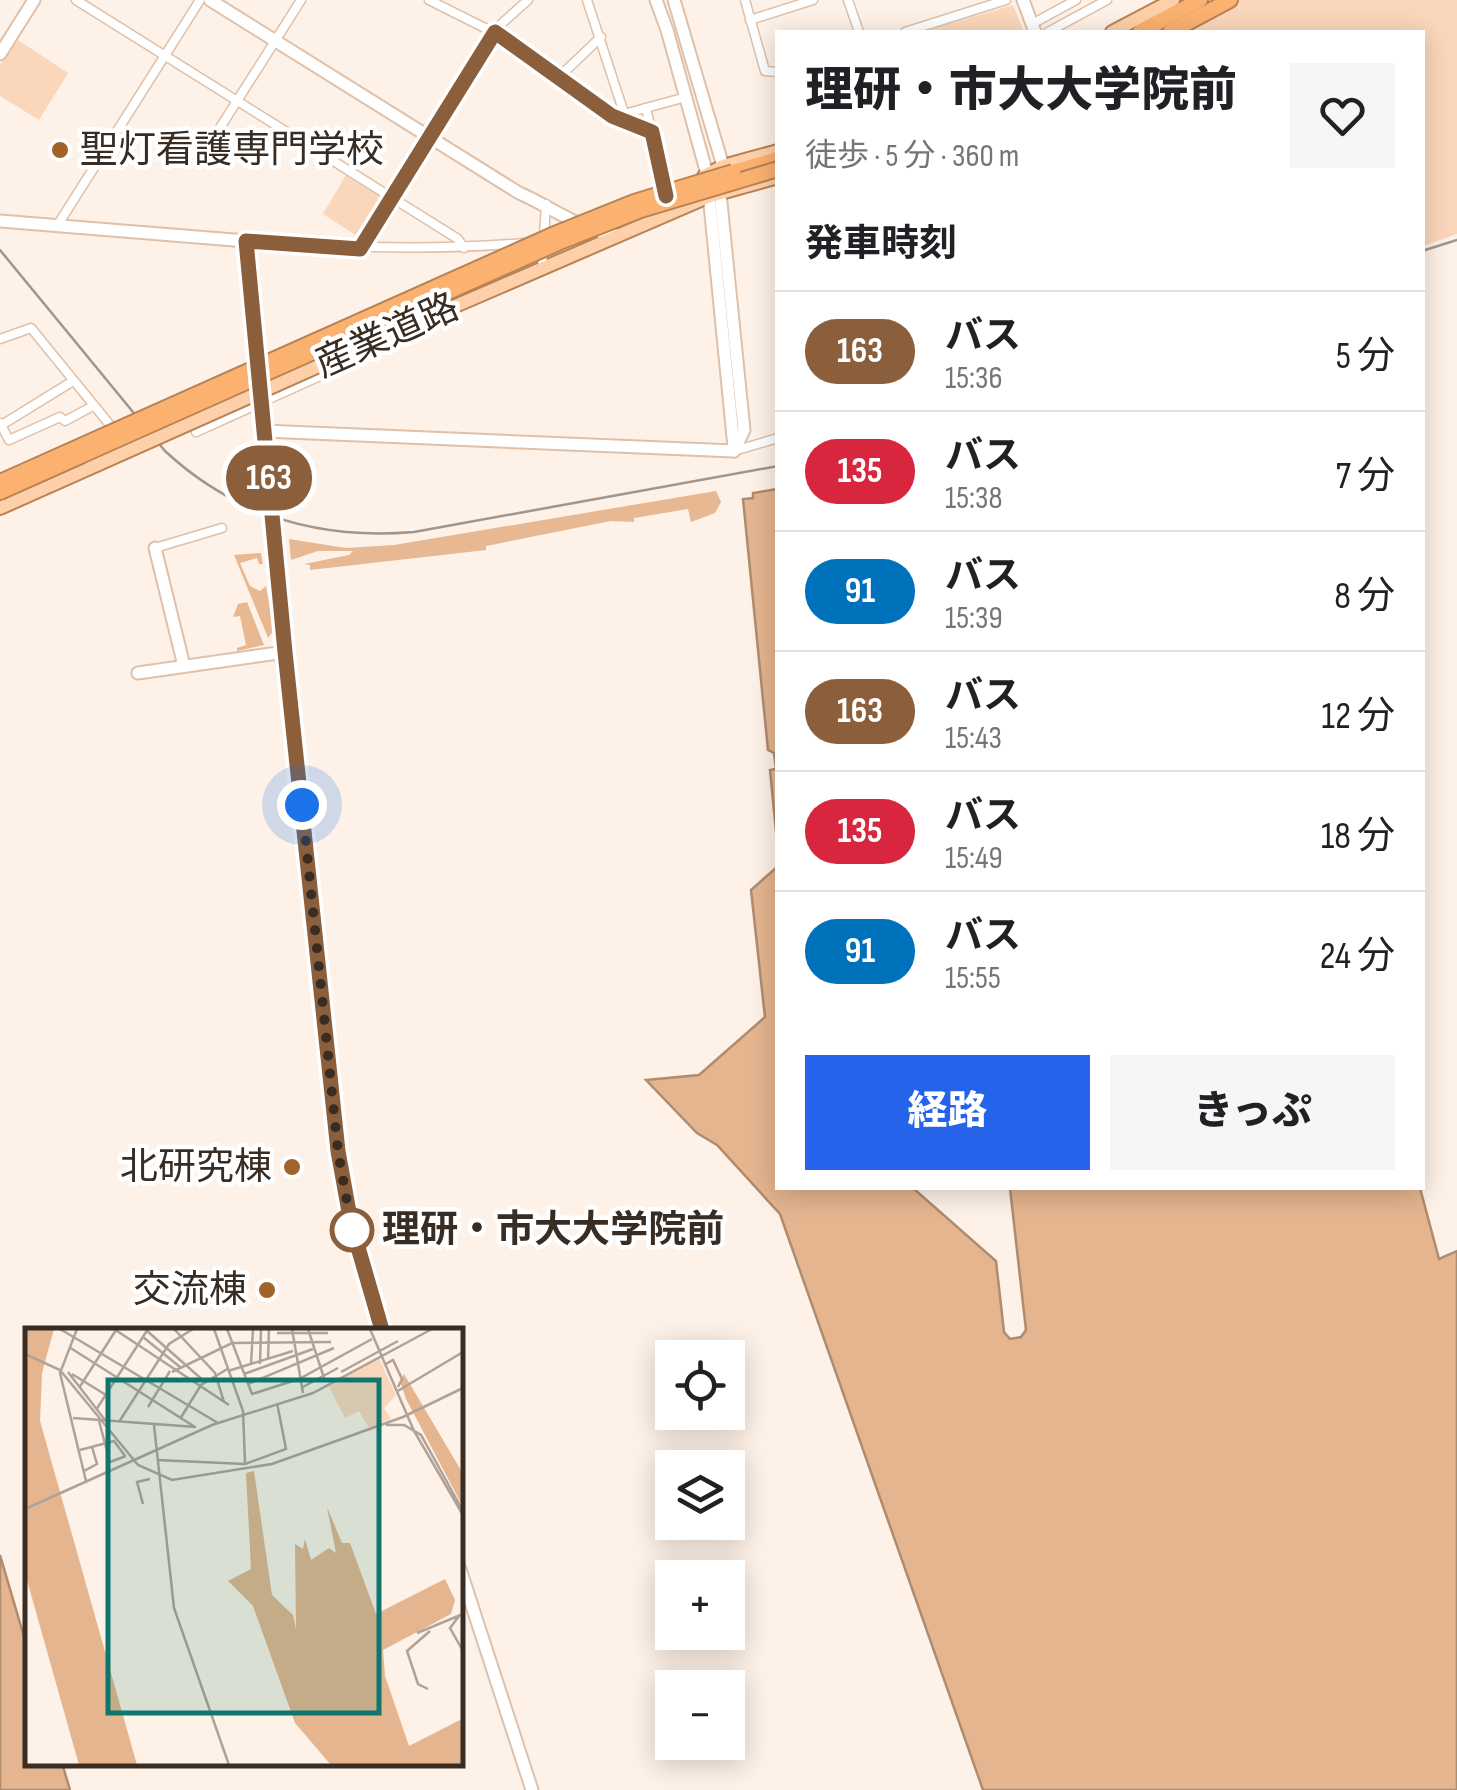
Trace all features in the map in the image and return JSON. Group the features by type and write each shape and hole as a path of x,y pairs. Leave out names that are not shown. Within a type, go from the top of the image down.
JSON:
{"highway":[{"path":"1144,30 1200,0"},
{"path":"1160,30 1214,0"},
{"path":"1176,30 1231,0"},
{"path":"1127,30 1172,1"},
{"path":"0,482 570,227 652,196 775,160"},
{"path":"0,492 548,247 641,210 775,170"}],"main road":[{"path":"1116,30 1172,1"},
{"name":"産業道路","path":"548,265 598,232 707,174 775,151"},
{"name":"産業道路","path":"0,508 617,235 715,195 775,178"}],"street":[{"path":"0,54 34,0"},
{"path":"76,0 458,239 464,248"},
{"path":"57,226 200,0"},
{"path":"210,0 519,193 598,232 617,235"},
{"path":"212,142 302,0"},
{"path":"429,0 495,32 558,77 652,132"},
{"path":"509,0 518,9"},
{"path":"360,249 495,32 528,0"},
{"path":"587,0 622,117"},
{"path":"658,0 715,195 734,451"},
{"path":"674,0 723,166 715,195"},
{"path":"745,0 765,71 775,72"},
{"path":"750,20 812,0"},
{"path":"848,0 859,30"},
{"path":"910,30 1006,0"},
{"path":"1023,0 1034,28 1076,0"},
{"path":"1052,30 1107,0"},
{"path":"558,77 601,37"},
{"path":"622,117 686,97"},
{"path":"646,108 666,196"},
{"path":"546,204 608,216 636,212"},
{"path":"546,204 544,242 548,265"},
{"path":"0,221 360,249 544,242"},
{"path":"246,241 338,1151 351,1223 381,1328"},
{"path":"0,339 31,328 110,425"},
{"path":"196,432 372,352 395,332"},
{"path":"73,381 0,425 9,440 93,406"},
{"path":"264,430 734,451 775,439"},
{"path":"184,666 155,548 222,528"},
{"path":"138,672 285,652"},
{"path":"462,1575 532,1790"}],"shaded area":[{"path":"1225,0 1457,0 1457,234 1425,245 1425,30 1186,30"},
{"path":"1013,5 1023,30 929,30"},
{"path":"18,40 68,73 39,120 0,96 0,65"},
{"path":"346,175 387,201 363,240 323,214"},
{"path":"775,489 775,761 774,753 768,750 743,499 753,498 753,493"},
{"path":"716,491 721,502 715,513 691,522 688,509 634,518 634,522 611,521 486,546 486,550 310,570 310,565 304,564 353,551 318,551 291,560 289,539 346,548 394,545"},
{"path":"261,553 263,564 257,558 240,563 250,586 260,591 266,586 274,630 268,638 234,555"},
{"path":"247,602 264,645 237,651 246,645 240,616 233,617 238,604"},
{"path":"775,769 775,821 770,770"},
{"path":"775,869 775,1190 915,1190 996,1261 1004,1332 1010,1339 1021,1337 1026,1330 1010,1190 1421,1190 1439,1259 1457,1251 1457,1790 983,1790 780,1214 717,1145 697,1133 646,1080 699,1075 765,1017 751,890"},
{"path":"0,1555 25,1640 25,1765 63,1765 70,1790 0,1790"}],"railway":[{"path":"1425,250 1457,240"},
{"path":"0,250 165,451 220,492 280,519 345,532 414,532 775,467"}],"bus line":[{"name":"163","path":"381,1328 351,1223 338,1151 246,241 360,249 495,32 612,116 652,132 666,196"}],"place":[{"name":"聖灯看護専門学校","path":"60,150"},
{"name":"北研究棟","path":"292,1167"},
{"name":"理研・市大大学院前","path":"352,1230"},
{"name":"交流棟","path":"267,1290"}],"route":[{"path":"302,805 338,1151 352,1230"}]}
